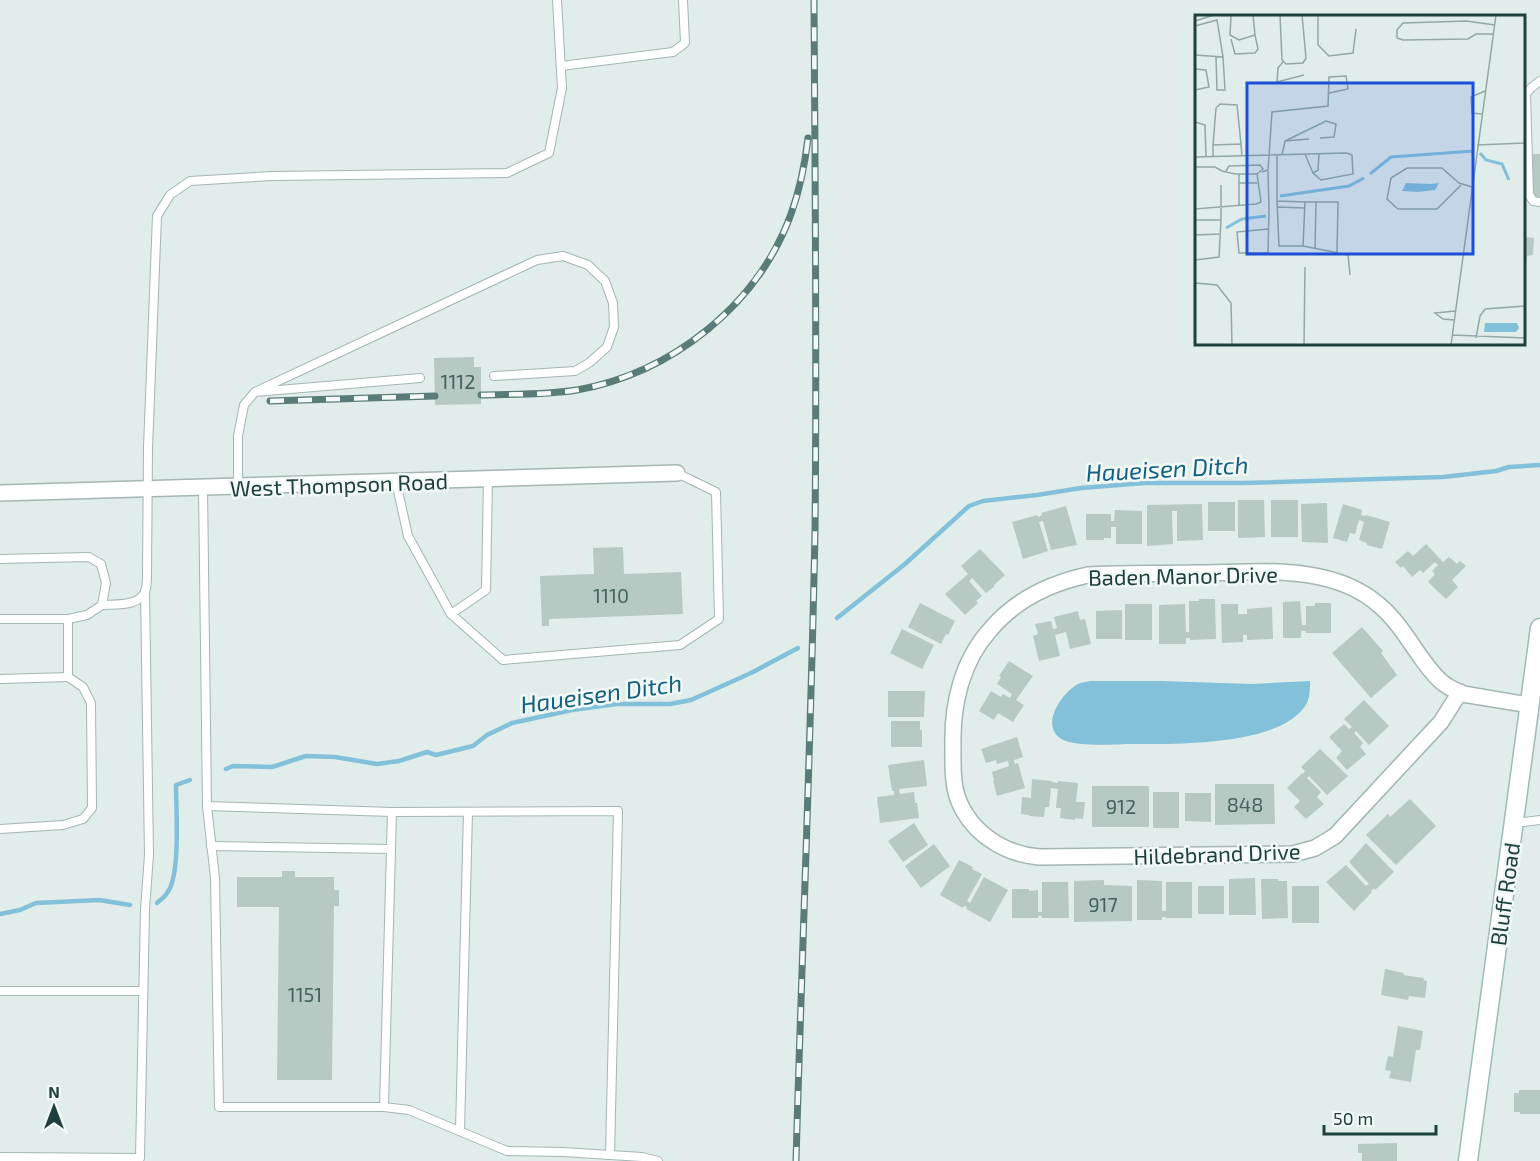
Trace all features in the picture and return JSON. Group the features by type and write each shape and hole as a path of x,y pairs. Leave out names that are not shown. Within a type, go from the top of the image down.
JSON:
{"main road":[{"name":"Bluff Road","path":"1468,1161 1540,628"}],"street":[{"name":"West Thompson Road","path":"0,493 677,473"},
{"name":"Baden Manor Drive","path":"983,833 970,820 963,808 958,798 953,774 954,713 966,669 989,630 1027,598 1049,587 1088,575 1289,573 1328,579 1369,597 1380,606 1402,630 1431,671 1443,683 1463,694 1529,705"},
{"name":"Hildebrand Drive","path":"983,833 1002,848 1014,853 1039,857 1279,855 1305,852 1335,836 1442,722 1460,692"}],"lane":[{"path":"0,1157 140,1158 145,909 149,855 145,591 157,216 170,195 190,181 272,176 507,173 549,153 562,88 557,0"},
{"path":"561,66 673,52 686,43 684,0"},
{"path":"1540,81 1527,94 1529,194 1533,201 1540,202"},
{"path":"238,487 238,436 243,405 255,392 537,260 562,256 588,265 605,280 613,303 614,327 607,347 589,363 575,371 494,376"},
{"path":"255,392 420,378"},
{"path":"396,482 408,536 451,614 503,660 680,645 719,619 716,492 677,473"},
{"path":"451,614 486,590 488,479"},
{"path":"203,488 207,806 215,878 219,1107 384,1107 409,1110 507,1150 642,1157 658,1161"},
{"path":"0,559 89,557 101,564 106,583 102,605"},
{"path":"0,619 68,619 87,615 102,605 126,604 138,600 145,591"},
{"path":"68,619 68,677"},
{"path":"0,679 68,677 83,687 91,703 92,808 83,819 63,825 0,829"},
{"path":"207,806 392,812 618,811 610,1155"},
{"path":"384,1107 392,812"},
{"path":"460,1131 468,812"},
{"path":"1513,824 1540,820"},
{"path":"211,846 391,849"},
{"path":"0,991 143,991"}],"water":[{"path":"1091,681 1251,684 1310,681 1310,687 1307,703 1295,717 1276,728 1253,735 1228,740 1176,744 1090,745 1066,741 1057,736 1053,729 1054,712 1071,689 1080,683"}],"building":[{"path":"1533,154 1540,154 1540,197 1533,197"},
{"path":"1525,237 1534,238 1533,255 1527,256 1526,267"},
{"path":"474,357 474,367 481,367 481,404 435,405 434,358"},
{"path":"1238,500 1264,500 1265,537 1238,538"},
{"path":"1271,500 1298,500 1298,537 1271,537"},
{"path":"1208,502 1235,502 1235,531 1208,531"},
{"path":"1327,503 1328,543 1302,542 1301,504"},
{"path":"1202,504 1203,540 1177,541 1177,511 1172,511 1173,544 1147,546 1147,505"},
{"path":"1343,504 1362,510 1361,515 1390,522 1382,549 1359,540 1364,522 1359,520 1355,534 1350,533 1347,542 1333,538"},
{"path":"1066,506 1077,545 1051,550 1043,521 1039,522 1048,551 1023,559 1012,522 1037,515 1038,517 1042,515 1041,513"},
{"path":"1115,510 1142,511 1142,544 1116,544 1116,527 1111,527 1111,538 1086,540 1086,514 1111,514 1111,521 1114,521"},
{"path":"1426,544 1443,562 1449,557 1457,564 1460,561 1466,566 1452,580 1458,587 1446,599 1428,582 1435,574 1432,571 1438,565 1435,562 1423,573 1420,570 1412,577 1403,566 1401,568 1395,562 1408,551 1413,556"},
{"path":"623,547 624,574 681,572 683,614 549,619 549,626 542,626 540,576 594,574 593,548"},
{"path":"980,549 1005,575 986,593 972,578 969,581 982,596 965,615 945,594 968,574 961,566"},
{"path":"1199,599 1215,599 1216,639 1190,640 1186,638 1186,644 1159,644 1159,605 1185,604 1186,632 1189,632 1189,601 1199,601"},
{"path":"1300,601 1302,625 1306,625 1306,606 1315,606 1315,603 1331,603 1331,633 1301,631 1301,638 1283,638 1283,602"},
{"path":"920,603 955,621 941,644 908,627"},
{"path":"1125,604 1152,604 1152,640 1125,640"},
{"path":"1221,604 1238,604 1238,614 1247,614 1247,609 1272,607 1273,639 1247,640 1247,635 1243,635 1243,642 1222,643"},
{"path":"1122,610 1122,639 1096,639 1096,611"},
{"path":"1078,611 1080,620 1085,619 1091,644 1070,649 1066,632 1055,635 1060,656 1039,661 1033,636 1038,634 1035,624 1051,621 1053,629 1057,628 1054,617"},
{"path":"1362,627 1383,651 1381,653 1397,675 1371,698 1332,653"},
{"path":"902,629 934,645 922,669 890,653"},
{"path":"1009,661 1033,676 1016,700 1024,705 1013,722 998,713 994,720 979,711 991,691 1001,697 1003,694 1010,698 1012,694 997,684 1001,677 999,676"},
{"path":"888,691 925,691 924,717 888,717"},
{"path":"1364,700 1389,726 1369,745 1356,731 1354,733 1363,743 1360,747 1366,754 1347,770 1336,758 1342,751 1329,737 1344,724 1349,729 1352,727 1344,719"},
{"path":"891,721 920,721 922,747 891,747"},
{"path":"1017,737 1023,757 1014,760 1015,764 1018,763 1025,788 997,796 992,772 1009,766 1008,761 997,764 996,760 986,763 981,749"},
{"path":"1320,749 1348,776 1327,795 1309,776 1307,778 1321,792 1317,797 1324,804 1306,819 1294,807 1300,801 1287,788 1303,774 1305,771 1301,767"},
{"path":"924,760 927,786 899,789 900,794 914,792 919,818 880,823 877,797 894,795 888,765"},
{"path":"1032,779 1078,783 1076,802 1085,802 1083,819 1060,818 1061,808 1056,808 1058,789 1051,788 1049,807 1045,807 1044,817 1021,814 1022,797 1031,798"},
{"path":"1215,784 1274,784 1275,824 1215,825"},
{"path":"1092,786 1149,786 1149,827 1092,827"},
{"path":"1153,792 1179,792 1179,828 1153,828"},
{"path":"1185,793 1211,793 1211,822 1185,821"},
{"path":"1410,799 1436,826 1396,865 1366,835 1388,814 1390,817"},
{"path":"914,823 928,845 903,862 888,841"},
{"path":"1366,843 1394,872 1375,890 1374,888 1354,911 1326,882 1346,865 1366,886 1369,884 1349,862"},
{"path":"934,844 950,866 921,888 905,866"},
{"path":"959,860 982,874 967,901 970,903 984,877 1008,890 990,922 966,909 967,907 963,908 940,895"},
{"path":"282,871 295,871 295,877 334,877 334,890 339,890 339,906 334,906 332,1080 277,1080 279,907 237,907 237,877 282,877"},
{"path":"1255,878 1256,915 1229,915 1229,879"},
{"path":"1261,879 1287,881 1288,918 1262,919"},
{"path":"1104,880 1104,885 1132,886 1132,921 1074,922 1074,881"},
{"path":"1137,880 1162,881 1162,911 1166,911 1166,882 1192,882 1192,918 1162,917 1162,920 1137,920"},
{"path":"1042,882 1068,882 1069,918 1038,916 1038,918 1012,918 1012,889 1038,890 1038,912 1042,912"},
{"path":"1198,886 1224,886 1224,914 1198,914"},
{"path":"1292,886 1319,886 1319,923 1292,923"},
{"path":"1385,969 1424,978 1423,980 1427,981 1425,998 1409,996 1408,1000 1381,995"},
{"path":"1398,1026 1423,1031 1420,1050 1416,1050 1411,1082 1389,1078 1391,1071 1385,1070 1388,1056 1393,1057"},
{"path":"1519,1090 1540,1090 1540,1114 1514,1112 1514,1093 1519,1093"},
{"path":"1397,1143 1397,1161 1362,1161 1362,1153 1358,1153 1358,1144"}],"waterway":[{"name":"Haueisen Ditch","path":"837,618 905,564 969,506 983,501 1081,488 1145,483 1243,483 1443,477 1496,471 1509,467 1540,465"},
{"name":"Haueisen Ditch","path":"226,769 233,766 272,767 306,756 335,757 377,764 399,761 427,752 436,755 473,746 487,735 512,723 572,710 617,704 670,704 691,700 751,673 798,648"},
{"name":"Haueisen Ditch","path":"157,903 167,893 174,872 177,842 176,785 190,780"},
{"name":"Haueisen Ditch","path":"0,914 20,910 36,903 99,900 130,905"}],"railway":[{"path":"796,1161 815,531 814,0"},
{"path":"481,395 565,392 612,381 646,368 678,351 707,330 734,305 757,278 776,247 797,195 808,138"},
{"path":"270,401 435,396"}]}
